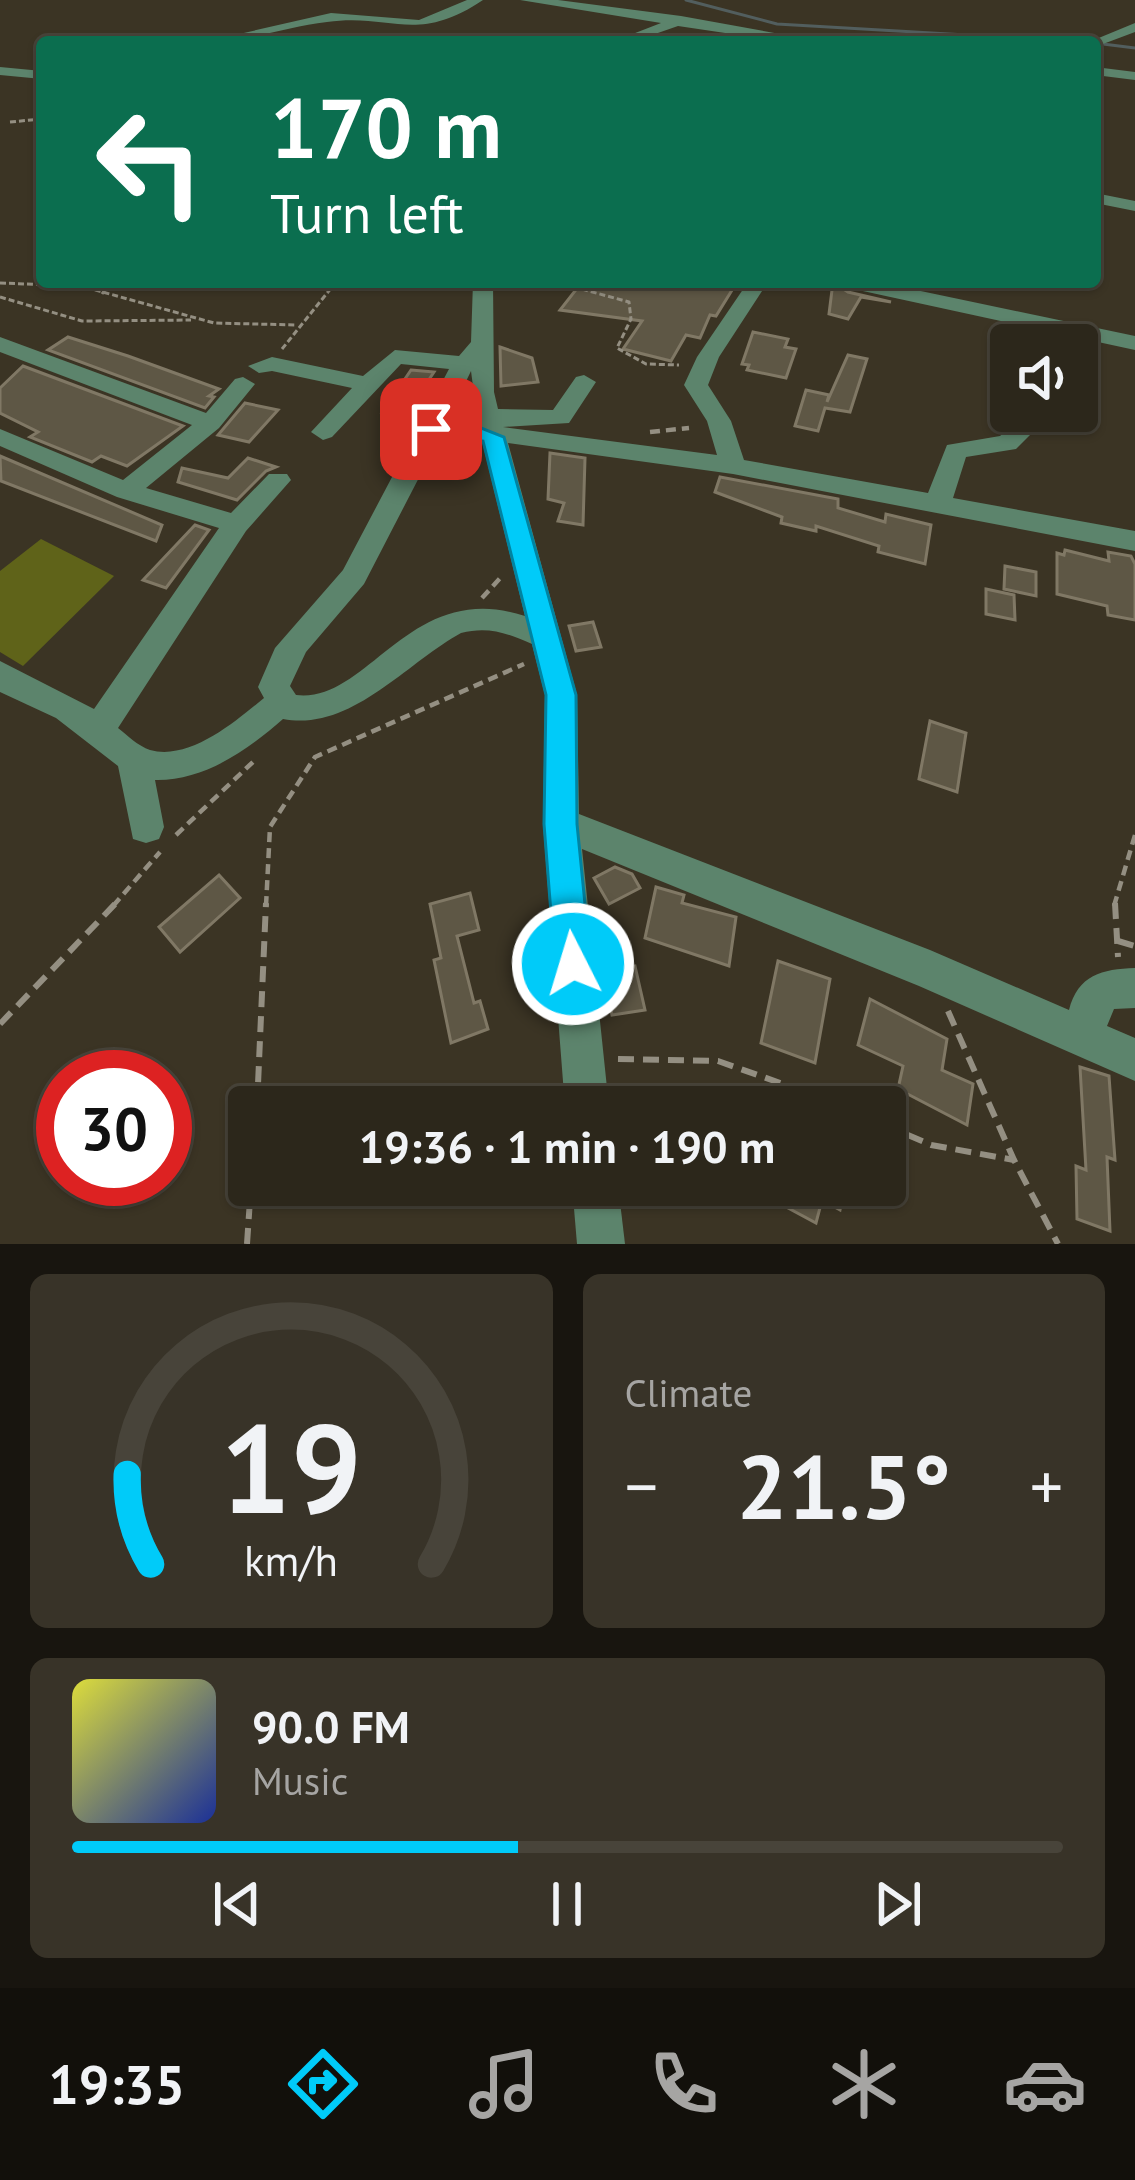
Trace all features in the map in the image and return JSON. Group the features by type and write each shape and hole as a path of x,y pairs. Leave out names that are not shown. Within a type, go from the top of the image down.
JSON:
{"street":[{"path":"239,36 332,16 421,24 477,0"},
{"path":"526,0 780,36"},
{"path":"637,36 681,20"},
{"path":"1101,41 1135,27"},
{"path":"0,71 36,74"},
{"path":"1101,72 1135,76"},
{"path":"1101,200 1135,206"},
{"path":"482,288 471,354 381,518 354,578 336,603 312,621 284,661 274,688 281,703 298,712 325,704 364,683 404,651 462,620 486,618 549,645"},
{"path":"733,466 719,421 697,389 708,357 754,288"},
{"path":"877,288 1135,343"},
{"path":"0,344 210,423"},
{"path":"323,432 394,357 471,354"},
{"path":"471,354 549,645 563,724 560,824 585,1086"},
{"path":"126,491 210,423 258,372 367,384"},
{"path":"431,429 471,430 560,418 584,382"},
{"path":"490,427 938,502 1135,541"},
{"path":"938,502 956,451 1016,439 1022,432"},
{"path":"0,437 126,491 236,524"},
{"path":"98,730 236,524 278,480"},
{"path":"0,674 98,730 134,760 163,765 211,755 244,736 281,703"},
{"path":"134,760 146,827"},
{"path":"560,824 930,970 1135,1060"},
{"path":"1085,1035 1091,1002 1107,989 1129,987"},
{"path":"597,1206 601,1244"}],"path":[{"path":"10,122 36,120"},
{"path":"0,283 36,284"},
{"path":"86,288 202,320"},
{"path":"102,294 106,288"},
{"path":"258,372 331,288"},
{"path":"578,288 628,302 632,319 616,348 631,359 667,369 708,357"},
{"path":"0,297 82,321 202,320 297,326"},
{"path":"462,620 523,553"},
{"path":"258,1086 270,827 315,758 549,645"},
{"path":"0,1024 77,948 146,866 255,760"},
{"path":"1129,987 1112,912 1135,835"},
{"path":"1116,940 1135,946"},
{"path":"930,970 1014,1160 1058,1244"},
{"path":"582,1058 718,1061 796,1086"},
{"path":"906,1134 931,1145 1014,1160"},
{"path":"247,1244 250,1206"}],"shaded area":[{"path":"41,539 114,576 23,666 0,652 0,571"}],"building":[{"path":"577,288 733,288 716,316 710,315 700,338 686,335 671,361 623,349 642,321 560,310"},
{"path":"832,288 891,302 861,297 848,319 829,314"},
{"path":"753,332 788,339 785,347 796,349 786,378 747,370 749,365 742,364"},
{"path":"68,337 219,389 209,396 214,397 205,408 48,350"},
{"path":"500,347 532,358 538,382 501,386"},
{"path":"848,355 867,359 850,412 825,408 818,431 795,426 806,390 829,395 827,402"},
{"path":"23,366 183,426 127,466 101,456 92,462 30,437 38,432 0,413 0,388"},
{"path":"411,370 434,372 420,393 431,393 404,420 382,413"},
{"path":"245,403 278,410 249,442 218,435"},
{"path":"550,453 585,458 583,525 558,521 564,503 548,499"},
{"path":"0,456 162,525 156,541 1,481"},
{"path":"248,458 276,467 237,500 178,482 182,468 228,478"},
{"path":"720,477 838,499 838,508 885,522 886,514 931,525 925,564 878,552 879,546 816,526 816,531 781,523 782,517 715,492"},
{"path":"195,525 209,530 166,588 143,580"},
{"path":"1065,550 1109,561 1108,552 1131,556 1135,620 1108,615 1107,606 1057,594 1057,553 1064,555"},
{"path":"1005,566 1036,572 1036,596 1004,589"},
{"path":"986,589 1014,595 1015,620 986,614"},
{"path":"593,622 601,647 576,651 569,626"},
{"path":"930,721 966,733 957,792 919,779"},
{"path":"615,867 632,874 640,888 609,904 594,878"},
{"path":"219,875 240,898 180,952 159,927"},
{"path":"656,887 684,895 682,903 736,917 729,966 645,938"},
{"path":"470,893 479,930 457,936 474,1003 480,1001 488,1029 451,1043 434,960 441,958 430,904"},
{"path":"778,961 830,979 815,1063 761,1043"},
{"path":"635,966 645,1010 612,1015 603,972"},
{"path":"870,999 947,1039 942,1070 973,1084 967,1125 906,1093 906,1086 899,1086 903,1066 858,1045"},
{"path":"1080,1067 1109,1076 1115,1160 1107,1157 1110,1231 1077,1219 1076,1166 1086,1170"},
{"path":"784,1206 820,1206 816,1223"}],"waterway":[{"path":"686,0 777,24 984,36"},
{"path":"1101,44 1135,48"}],"route":[{"path":"431,429 471,430 493,437 508,488 561,695 560,824 573,964"}]}
